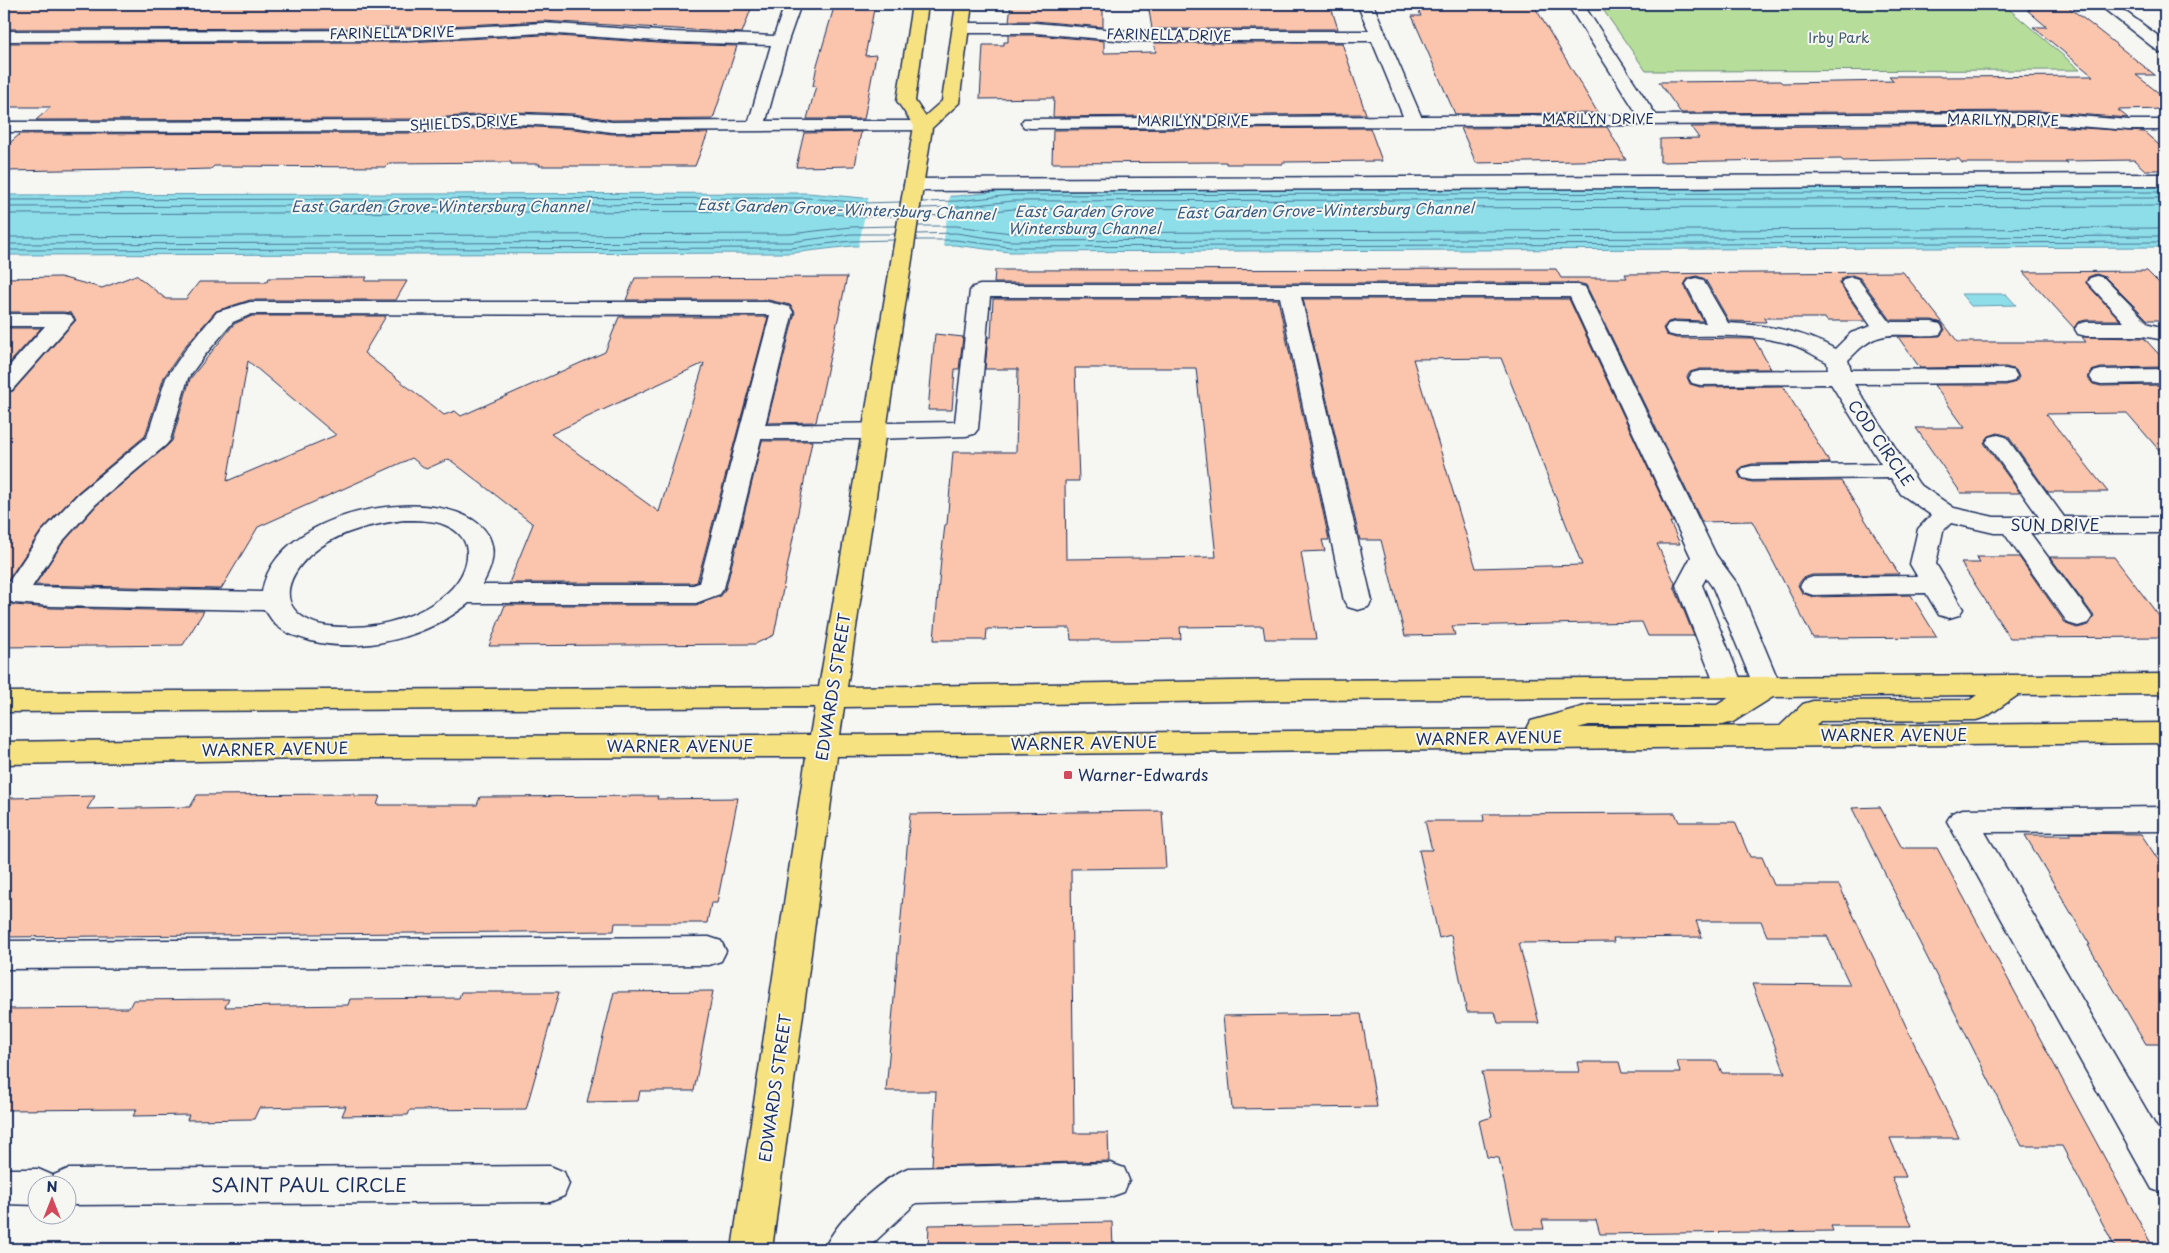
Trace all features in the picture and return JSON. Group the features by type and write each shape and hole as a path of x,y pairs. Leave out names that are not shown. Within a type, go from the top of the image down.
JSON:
{"main road":[{"path":"920,4 906,101 923,126 950,103 964,4"},
{"name":"EDWARDS STREET","path":"752,1249 823,746 923,126"},
{"path":"4,702 831,697 1301,690 2165,684"},
{"path":"1788,736 1813,711 1976,710 2012,685"},
{"path":"1501,738 1589,715 1723,715 1767,687"},
{"name":"WARNER AVENUE","path":"4,753 390,747 823,746 2165,733"}],"street":[{"path":"756,127 780,41 793,4"},
{"path":"1365,4 1414,120"},
{"path":"1575,4 1650,119"},
{"path":"2106,4 2165,49"},
{"name":"FARINELLA DRIVE","path":"4,36 408,35 544,28 672,37 780,41"},
{"name":"FARINELLA DRIVE","path":"961,28 1036,28 1127,36 1377,36"},
{"name":"MARILYN DRIVE","path":"1030,123 2038,118 2129,125 2165,125"},
{"name":"SHIELDS DRIVE","path":"4,127 420,126 458,122 527,120 562,120 612,127 923,126"},
{"path":"913,188 2165,180"},
{"path":"2097,282 2142,328"},
{"path":"1851,283 1884,329"},
{"path":"1696,284 1720,329"},
{"path":"750,432 874,432 966,429 980,291 1578,291 1704,556 1726,586 1767,687"},
{"path":"1289,291 1358,601"},
{"path":"274,601 51,597 14,594 51,538 86,499 158,440 177,378 226,317 250,308 768,308 782,312 711,588 696,594 461,594"},
{"path":"4,320 63,320 4,385"},
{"path":"2086,329 2142,328 2165,334"},
{"path":"1676,329 1720,329 1766,333 1797,339 1839,368"},
{"path":"1839,368 1859,338 1884,329 1932,329"},
{"path":"1700,378 1839,368 2006,376"},
{"name":"COD CIRCLE","path":"1839,368 1843,388 1910,489 1946,514"},
{"path":"2102,377 2165,376"},
{"path":"1998,442 2057,525"},
{"path":"1752,473 1898,471"},
{"path":"404,512 435,514 460,522 476,536 482,554 477,574 451,604 404,627 377,633 345,636 319,634 297,626 282,615 274,601 276,581 288,560 310,542 339,526 372,516 404,512"},
{"path":"1946,514 1931,529 1923,564 1949,609"},
{"name":"SUN DRIVE","path":"1946,514 1994,525 2162,528"},
{"path":"2011,525 2078,617"},
{"path":"1704,556 1689,585 1730,688"},
{"path":"1813,586 1935,584"},
{"path":"2165,820 1963,821 2165,1177"},
{"path":"4,955 709,951"},
{"path":"844,1249 857,1231 908,1186 1110,1180"},
{"name":"SAINT PAUL CIRCLE","path":"78,1187 550,1184"},
{"path":"4,1187 28,1187"}],"green space":[{"name":"Irby Park","path":"1599,4 2003,4 2080,70 1646,71"}],"water":[{"name":"East Garden Grove Wintersburg Channel","path":"2165,187 2165,247 1009,252 955,245 852,246 791,253 4,255 4,195 808,193 863,198 957,196 1012,190"},
{"path":"1961,294 2006,294 2016,305 1971,306"}],"pier":[{"path":"950,194 943,247 858,248 869,195"}],"building":[{"path":"4,4 208,6 210,4 747,4 745,9 751,9 742,33 543,21 408,28 4,29"},
{"path":"835,4 875,4 865,56 876,55 864,119 807,119 816,86 813,86 817,65"},
{"path":"1011,4 1103,4 1103,27 1035,21 1009,21"},
{"path":"1148,4 1218,4 1239,5 1239,7 1330,4 1338,29 1152,29"},
{"path":"1441,4 1533,4 1598,113 1455,114 1412,16 1421,16 1417,7 1442,7"},
{"path":"2023,4 2065,4 2155,75 2136,75 2165,98 2165,109 2118,110 2128,118 2038,111 1681,113 1659,82 1780,81 1782,83 1894,81 1889,76 2093,76 2033,27 2047,27 2027,10 2031,10"},
{"path":"543,35 672,44 737,46 713,119 612,120 574,114 516,112 419,119 36,120 51,107 4,107 4,43 408,42"},
{"path":"1008,35 1035,35 1104,41 1104,53 1156,52 1154,43 1342,43 1366,114 1053,117 1054,98 980,99 983,45 1004,45 1004,42 1008,42"},
{"path":"2038,125 2144,132 2165,150 2165,170 2145,170 2134,160 2065,161 2068,163 1962,163 1959,159 1660,162 1660,139 1699,138 1691,127"},
{"path":"516,126 574,129 612,134 708,133 695,166 539,166 540,164 511,164 511,162 389,163 386,167 214,166 211,169 175,170 177,168 4,171 4,148 20,134 419,133"},
{"path":"1607,127 1626,160 1476,163 1461,128"},
{"path":"1370,128 1382,161 1283,162 1283,164 1226,164 1226,162 1052,163 1053,130"},
{"path":"861,132 855,166 796,167 804,133"},
{"path":"1556,269 1561,278 1627,278 1625,274 1903,272 1958,342 2086,342 2082,337 2144,338 2165,361 2165,367 2101,368 2091,371 2088,378 2093,384 2101,386 2165,385 2165,457 2127,413 2046,414 2108,492 2048,492 2008,436 1998,433 1989,436 1984,443 2020,493 1961,493 1916,428 1965,428 1934,385 2006,385 2016,382 2019,377 2016,370 2006,367 1920,368 1898,337 1940,336 1945,330 1942,323 1932,320 1891,320 1860,278 1852,275 1843,277 1839,283 1865,321 1827,321 1825,318 1764,318 1766,322 1729,321 1705,279 1697,276 1688,278 1684,285 1703,321 1676,320 1668,322 1663,328 1666,335 1676,338 1754,339 1771,369 1700,369 1690,372 1687,377 1690,384 1700,387 1783,386 1830,463 1752,464 1741,467 1738,472 1741,479 1752,482 1841,481 1899,574 1812,575 1803,578 1798,585 1802,593 1813,597 1911,595 1937,637 1813,638 1752,521 1702,522 1586,285 1578,283 994,283 995,270"},
{"path":"2147,271 2165,289 2165,320 2148,320 2105,277 2096,274 2088,277 2086,283 2120,320 2086,320 2078,322 2074,328 2023,272"},
{"path":"136,275 166,299 186,299 199,282 267,282 269,278 367,277 365,281 407,281 396,300 250,300 216,311 186,345 164,377 145,436 77,493 41,531 4,586 4,394 13,391 76,320 71,313 63,312 4,312 4,278 60,277 102,288"},
{"path":"847,277 816,422 767,423 795,312 790,305 768,300 626,300 635,278"},
{"path":"993,299 1278,299 1329,540 1322,540 1325,551 1301,552 1316,639 1265,639 1263,626 1180,627 1181,639 1071,640 1070,628 987,629 986,640 934,640 953,452 1016,452 1018,369 985,369 988,337 991,337","holes":["1075,368 1196,368 1216,557 1066,559 1065,481 1079,481"]},
{"path":"1303,299 1569,299 1673,522 1670,522 1680,544 1657,544 1675,583 1674,586 1694,636 1648,636 1642,622 1452,626 1455,635 1405,636 1381,540 1360,540","holes":["1501,358 1582,565 1476,568 1413,359"]},
{"path":"252,316 386,316 364,353 444,415 455,411 461,416 605,352 619,317 768,317 697,582 509,583 533,524 449,459 426,469 412,458 258,527 221,589 35,585 62,544 97,505 172,441 190,379 234,324","holes":["248,361 336,435 227,481","704,363 659,512 551,434"]},
{"path":"4,328 41,328 4,369"},
{"path":"935,334 963,337 959,369 955,369 952,410 928,410"},
{"path":"762,441 812,441 774,635 755,644 489,646 505,605 696,605 721,596 726,588"},
{"path":"1976,557 2019,557 2066,624 2077,628 2089,625 2094,616 2050,557 2114,557 2165,624 2165,637 2010,638 1961,563 1980,563"},
{"path":"4,601 14,605 51,608 204,611 183,645 4,647"},
{"path":"355,794 354,796 380,796 377,805 477,805 480,797 658,796 657,799 738,798 717,903 711,903 707,923 615,923 614,931 4,937 4,808 10,798 95,796 87,809 190,807 197,795"},
{"path":"1880,807 1902,848 1937,848 2154,1249 2116,1249 2062,1146 2022,1146 1852,808"},
{"path":"1162,811 1166,868 1071,869 1074,1133 1108,1133 1109,1161 932,1166 936,1091 886,1091 910,814"},
{"path":"1675,813 1679,822 1735,822 1750,857 1762,857 1774,885 1839,885 1959,1138 1890,1138 1906,1177 1892,1177 1912,1226 1831,1226 1833,1231 1600,1234 1596,1220 1542,1220 1544,1229 1514,1229 1499,1158 1487,1157 1479,1121 1492,1117 1482,1072 1579,1072 1577,1062 1619,1062 1622,1073 1680,1073 1677,1061 1717,1061 1722,1073 1785,1073 1752,984 1850,985 1827,936 1767,936 1761,921 1696,921 1702,937 1613,938 1614,942 1519,943 1539,1023 1498,1023 1495,1012 1467,1012 1451,935 1439,938 1419,850 1432,850 1425,821 1484,821 1483,814"},
{"path":"2070,833 2141,834 2165,870 2165,1044 2146,1044 2025,835 2071,835"},
{"path":"713,991 694,1091 640,1091 638,1101 587,1102 614,992"},
{"path":"461,992 559,992 526,1109 410,1110 408,1115 342,1116 346,1106 259,1108 254,1119 187,1120 189,1115 133,1116 137,1109 4,1110 4,1009 129,1008 133,1000 229,999 225,1007 348,1005 350,999 459,998"},
{"path":"1361,1014 1377,1107 1232,1109 1223,1016"},
{"path":"1112,1222 1113,1249 928,1249 929,1225"}],"place":[{"name":"Warner-Edwards","path":"1068,775"}],"water label":[{"name":"East Garden Grove-Wintersburg Channel","path":"440,207"},
{"name":"East Garden Grove-Wintersburg Channel","path":"846,210"},
{"name":"East Garden Grove-Wintersburg Channel","path":"1325,211"}]}
